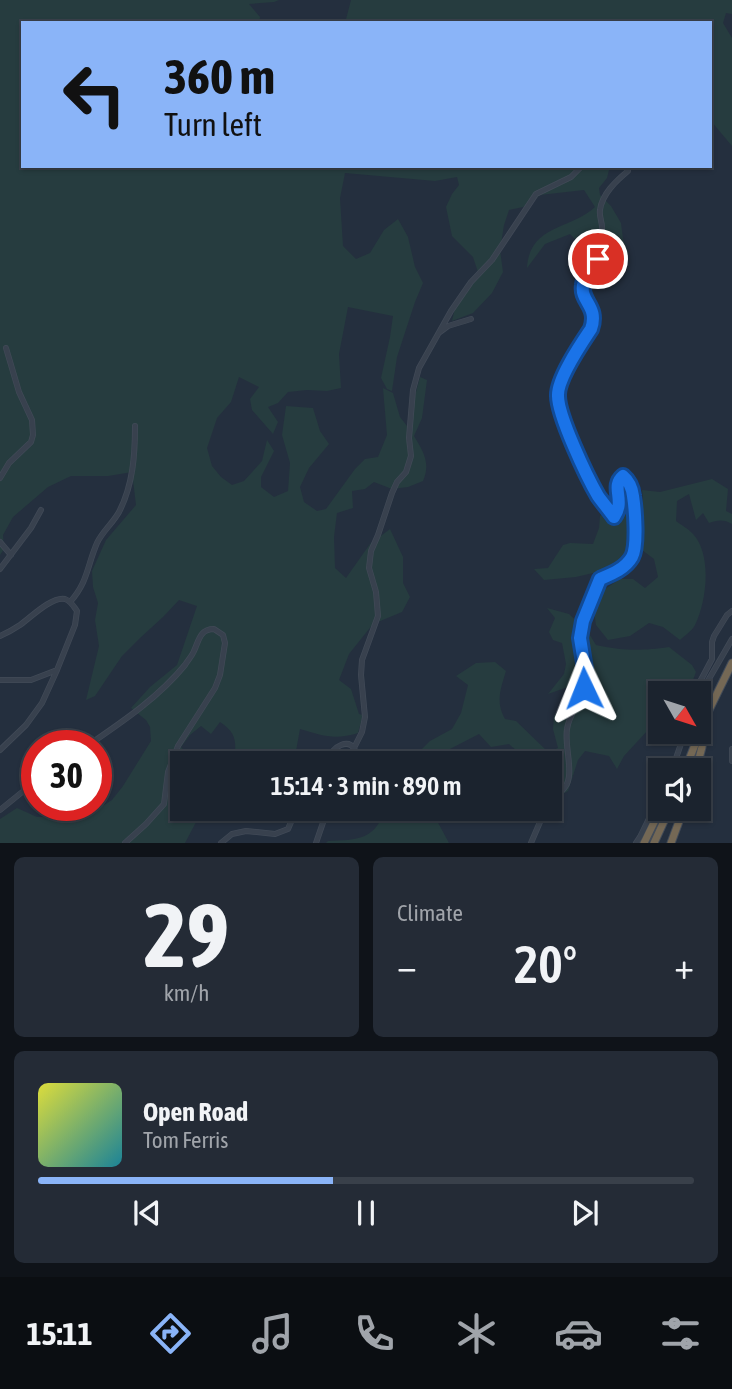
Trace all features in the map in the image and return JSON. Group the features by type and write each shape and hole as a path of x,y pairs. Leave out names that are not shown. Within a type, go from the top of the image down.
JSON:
{"highway":[{"path":"711,706 732,663"},
{"path":"644,843 655,821"},
{"path":"655,841 664,821"},
{"path":"671,843 679,821"}],"street":[{"path":"354,748 362,732 365,717 362,660 377,617 376,592 369,568 371,551 392,493 406,472 411,456 409,438 413,390 419,368 451,311 471,282 492,260 536,194 571,177 580,168"},
{"path":"562,791 569,779 567,729 584,688 585,669 580,638 583,621 600,579 617,572 633,555 633,495 629,481 623,476 619,479 617,484 620,502 614,517 597,495 583,466 565,425 558,396 563,377 594,321 593,311 583,294 583,284 598,259 602,229 600,211 606,193 628,168"},
{"path":"437,333 448,326 471,319"},
{"path":"0,478 33,435 32,420 19,392 6,348"},
{"path":"69,602 82,585 98,540 111,526 128,493 134,463 135,426"},
{"path":"0,569 41,510"},
{"path":"0,542 11,555"},
{"path":"0,636 61,599 75,608 77,616 42,703 0,750"},
{"path":"700,681 712,659 714,636 732,611"},
{"path":"109,730 137,710 177,673 190,657 200,635 215,629 223,635 225,643 220,676 178,746 168,772 164,804 125,843"},
{"path":"708,681 732,639"},
{"path":"0,680 31,680 57,670"},
{"path":"333,751 345,744 355,751"},
{"path":"732,749 732,761"},
{"path":"0,810 21,793"},
{"path":"221,843 239,832 275,834 288,829 291,821"},
{"path":"316,843 324,821"},
{"path":"531,843 540,821"},
{"path":"636,843 648,821"}],"green space":[{"path":"0,0 279,0 249,4 260,17 259,21 21,21 21,168 610,168 607,178 599,188 600,195 611,206 621,223 628,252 626,264 600,276 600,254 592,259 590,268 585,261 585,249 570,234 545,244 527,268 535,243 595,207 584,190 540,195 528,206 509,210 500,250 503,272 492,293 473,313 452,321 455,308 479,275 473,257 452,236 446,207 459,185 457,177 435,181 345,173 340,198 343,246 356,259 370,253 384,230 398,219 408,237 415,267 423,283 397,357 392,391 387,389 381,378 393,316 348,307 339,354 341,388 288,392 278,403 268,407 278,422 273,434 252,410 250,399 259,387 239,377 231,402 217,418 207,448 212,466 232,485 244,481 262,461 267,440 274,451 261,477 261,487 274,497 288,491 290,463 282,435 286,406 313,408 320,431 329,444 309,468 300,487 304,502 317,511 326,509 365,459 378,457 387,435 383,388 393,393 400,417 407,426 420,377 427,380 422,418 414,436 426,463 423,481 392,489 374,482 365,489 352,491 353,508 337,513 334,537 335,568 346,578 370,544 390,529 403,557 403,583 410,597 402,612 373,624 349,654 339,680 351,689 359,714 363,715 358,733 329,736 300,729 296,751 235,751 233,735 220,722 211,734 201,726 190,735 181,747 185,751 170,751 170,821 197,821 185,843 0,843 0,819 17,808 21,810 21,821 112,821 112,800 151,741 150,727 146,720 131,708 150,687 177,665 197,606 179,600 122,656 95,696 86,700 99,646 95,620 98,603 92,571 106,540 136,505 132,472 108,476 71,476 48,487 13,517 3,535 4,549 0,555"},
{"path":"351,0 732,0 732,14 726,13 723,23 732,38 732,146 712,122 712,21 346,21"},
{"path":"712,479 728,489 726,511 732,514 732,524 720,520 709,523 703,513 696,520 689,494 677,501 676,521 691,532 699,543 706,578 705,591 694,627 680,640 663,627 649,623 630,636 608,640 596,625 594,611 599,593 620,579 633,579 645,588 658,577 654,559 642,550 605,572 544,580 534,569 548,568 563,545 593,544 600,516 612,506 641,513 642,490 660,492"},
{"path":"547,608 569,614 588,632 596,645 633,650 669,647 692,665 696,672 693,681 648,681 648,730 624,756 617,769 609,756 585,751 578,760 568,791 562,794 562,751 551,751 558,748 553,729 554,716 569,700 568,687 548,694 564,674 566,664 562,643 553,640 549,632 555,618"},
{"path":"495,662 506,671 500,701 505,719 516,721 545,749 551,751 518,751 509,744 491,747 479,734 447,751 420,751 430,741 452,729 461,713 468,685 456,676 476,663"},
{"path":"381,821 437,821 449,843 326,843 357,839 377,827"}],"route":[{"path":"584,688 585,669 580,638 583,621 600,579 617,572 633,555 635,533 633,495 629,481 623,476 619,479 617,484 620,502 614,517 597,495 583,466 565,425 558,396 563,377 594,321 593,311 583,294 583,284 598,259"}]}
